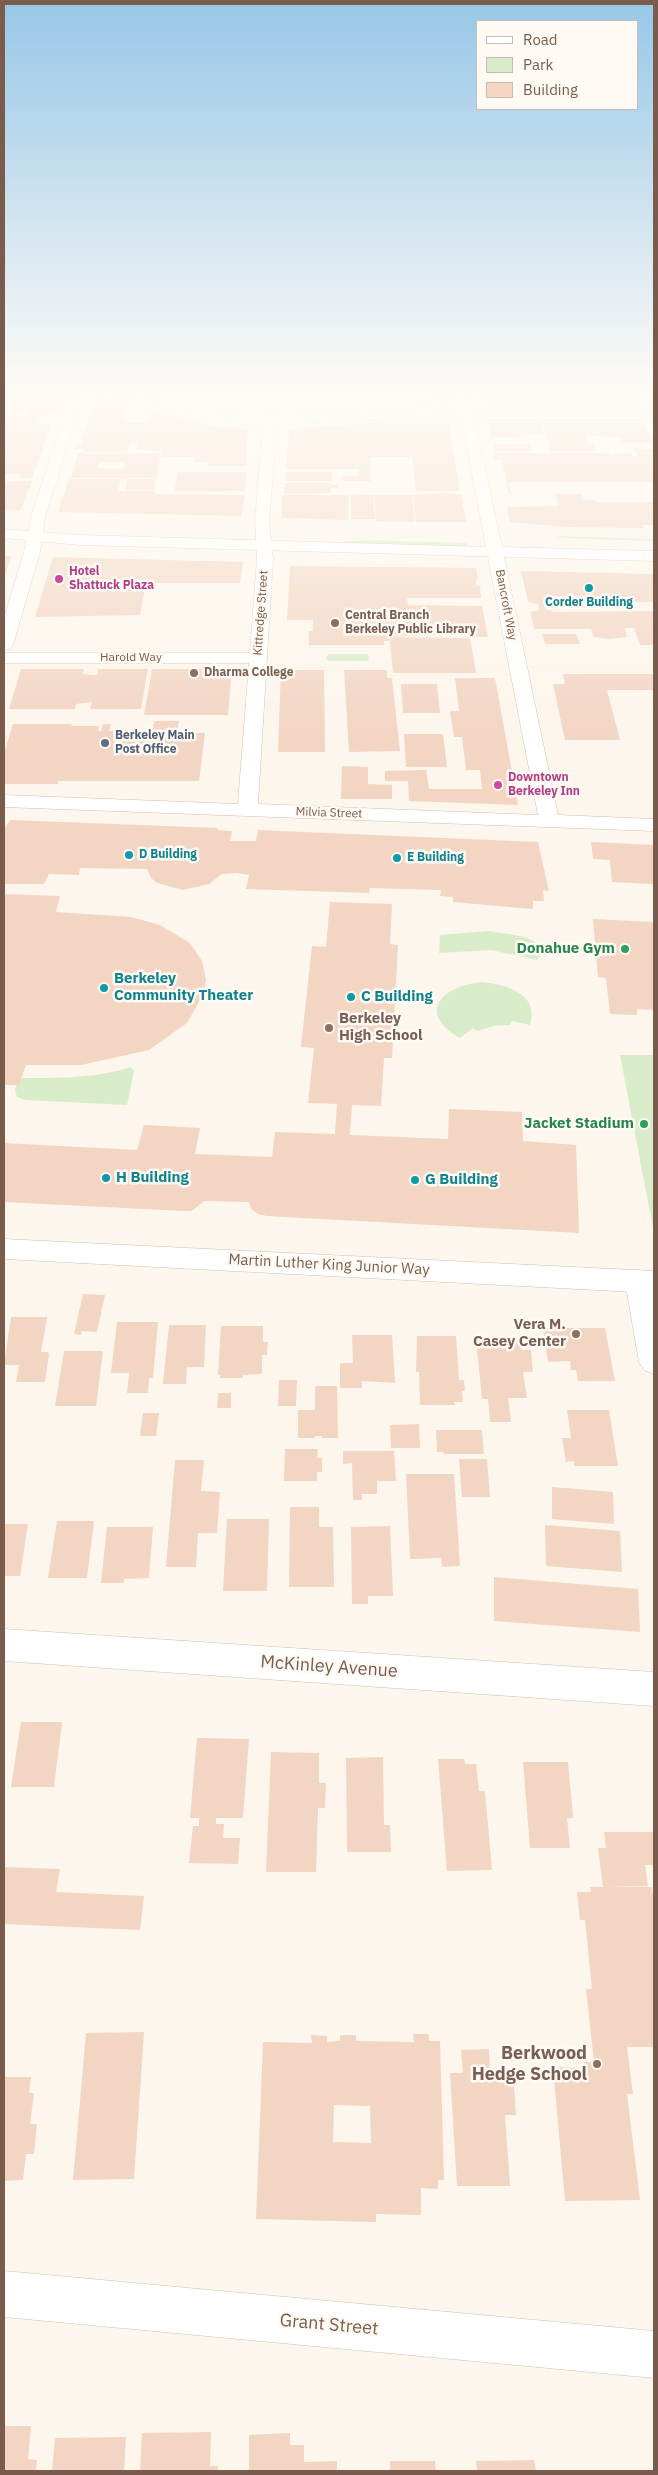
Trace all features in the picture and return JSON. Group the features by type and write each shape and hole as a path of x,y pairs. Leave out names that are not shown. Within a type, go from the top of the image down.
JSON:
{"street":[{"path":"4,646 44,504"},
{"name":"Kittredge Street","path":"248,810 266,504"},
{"name":"Bancroft Way","path":"486,504 549,821"},
{"path":"4,523 36,531"},
{"path":"4,534 36,531 494,546 654,556"},
{"path":"494,546 654,545"},
{"name":"Harold Way","path":"4,658 258,658"},
{"name":"Milvia Street","path":"4,801 654,825"},
{"name":"Martin Luther King Junior Way","path":"4,1248 646,1281"},
{"path":"646,1281 654,1362"},
{"name":"McKinley Avenue","path":"4,1645 654,1689"},
{"name":"Grant Street","path":"4,2294 654,2355"}],"green space":[{"path":"561,536 654,539 654,541 553,538"},
{"path":"360,540 467,543 467,548 328,543"},
{"path":"328,654 367,654 369,658 368,661 328,661 326,658"},
{"path":"488,931 530,939 542,947 542,953 537,960 491,950 439,953 440,935"},
{"path":"483,982 511,989 526,999 532,1014 530,1025 512,1021 510,1025 493,1026 478,1031 473,1028 460,1038 446,1028 439,1019 437,1010 440,1001 446,994 456,988"},
{"name":"Jacket Stadium","path":"620,1055 654,1055 654,1233"},
{"path":"131,1067 134,1071 127,1105 25,1100 17,1097 15,1090 19,1078 89,1076"}],"building":[{"path":"4,504 23,504 20,511 4,510"},
{"path":"60,504 243,504 241,516 58,512"},
{"path":"282,504 348,504 348,520 282,518"},
{"path":"351,504 374,504 375,519 351,519"},
{"path":"375,504 413,504 415,522 376,521"},
{"path":"414,504 463,504 466,522 416,522"},
{"path":"559,504 654,504 654,525 642,525 644,528 565,527 510,522 507,507 559,506"},
{"path":"4,556 12,556 4,578"},
{"path":"53,557 243,562 240,583 146,583 140,615 35,617"},
{"path":"290,566 476,568 478,581 476,580 476,586 480,586 481,598 407,598 408,605 482,606 488,637 470,637 469,634 383,637 470,638 476,673 393,673 390,641 384,641 384,645 309,645 309,631 313,631 313,620 287,620"},
{"path":"521,571 654,574 654,602 550,602 551,604 544,604 546,610 552,610 553,612 654,611 654,645 640,645 634,628 625,628 627,637 608,639 594,637 591,629 534,629 530,612 539,610 538,604 528,602"},
{"path":"542,634 576,634 580,644 545,644"},
{"path":"21,669 84,669 83,674 97,675 98,669 148,669 141,709 90,709 92,702 76,704 75,709 9,709"},
{"path":"152,669 232,669 228,715 144,715"},
{"path":"281,670 324,670 325,752 278,752"},
{"path":"344,670 387,670 387,678 392,678 400,751 349,752"},
{"path":"563,674 654,674 654,690 607,690 620,740 565,740 553,684 565,684"},
{"path":"455,678 495,678 518,805 409,801 408,781 385,781 385,771 426,770 429,789 482,789 480,770 466,770 462,737 454,737 450,711 459,711"},
{"path":"401,684 437,684 440,713 403,713"},
{"name":"Berkeley Main Post Office","path":"154,721 179,721 177,733 205,733 199,781 58,781 58,784 4,784 4,753 13,724 99,726 98,731 101,731 103,724 111,724 109,731 153,731"},
{"path":"404,734 443,734 447,767 406,767"},
{"path":"342,766 368,767 368,784 392,785 392,799 341,799"},
{"path":"10,820 218,828 218,830 232,831 230,841 256,841 258,830 538,842 549,891 543,890 544,901 533,901 533,909 453,902 453,897 440,896 441,890 370,888 369,893 246,889 249,875 236,873 222,874 209,884 183,890 157,883 151,878 147,869 80,868 79,875 49,874 44,884 4,884 4,829"},
{"path":"591,842 654,845 654,884 612,882 610,860 593,859"},
{"name":"Berkeley Community Theater","path":"4,894 60,896 56,912 131,917 160,925 190,943 202,961 206,980 203,995 187,1023 149,1050 81,1065 26,1065 19,1085 4,1085"},
{"path":"330,902 392,904 390,944 398,945 392,1058 384,1058 381,1106 352,1105 350,1135 448,1139 449,1109 522,1112 523,1141 576,1145 579,1233 267,1216 258,1214 251,1209 249,1202 204,1201 192,1211 184,1211 4,1202 4,1143 137,1150 144,1125 200,1128 195,1154 272,1157 275,1132 335,1134 337,1104 308,1103 314,1048 301,1047 312,946 326,947"},
{"name":"Donahue Gym","path":"593,919 654,922 654,1010 637,1009 637,1015 610,1014 606,978 598,977"},
{"path":"83,1294 105,1295 97,1332 82,1331 81,1335 74,1334"},
{"path":"11,1317 47,1317 41,1352 48,1352 49,1354 45,1382 16,1382 19,1365 4,1365"},
{"path":"117,1322 158,1322 153,1378 149,1378 148,1393 127,1393 129,1373 111,1373"},
{"path":"169,1325 206,1325 204,1367 187,1367 186,1384 163,1384"},
{"path":"221,1326 263,1326 263,1342 268,1342 267,1355 262,1355 262,1374 243,1375 243,1378 220,1378 220,1375 218,1375"},
{"path":"543,1328 605,1328 615,1381 578,1381 576,1370 571,1370 570,1361 548,1362"},
{"path":"352,1335 392,1335 395,1383 362,1381 362,1388 340,1388 340,1363 353,1363"},
{"path":"417,1336 456,1336 459,1380 464,1380 463,1402 454,1402 455,1405 420,1405 419,1372 416,1372"},
{"path":"476,1341 520,1341 521,1350 531,1350 533,1372 523,1372 527,1398 508,1398 511,1422 490,1422 488,1399 482,1399"},
{"path":"64,1351 103,1351 96,1406 55,1406"},
{"path":"279,1380 297,1380 296,1406 278,1406"},
{"path":"315,1386 337,1386 338,1438 315,1436 315,1438 298,1438 298,1410 315,1410"},
{"path":"218,1393 231,1393 231,1408 217,1408"},
{"path":"567,1410 609,1410 618,1466 574,1466 574,1461 566,1462 562,1438 571,1438"},
{"path":"143,1413 159,1413 156,1436 140,1436"},
{"path":"419,1424 420,1448 391,1448 390,1425"},
{"path":"436,1430 482,1430 484,1454 444,1454 443,1452 437,1452"},
{"path":"285,1449 318,1449 317,1458 322,1458 322,1472 317,1472 317,1481 284,1481"},
{"path":"343,1451 394,1451 396,1481 377,1481 377,1494 362,1494 362,1500 353,1500 352,1463 343,1464"},
{"path":"459,1459 487,1459 490,1497 462,1497"},
{"path":"175,1460 204,1460 201,1491 220,1492 217,1533 198,1533 196,1567 166,1567"},
{"path":"406,1474 454,1474 460,1566 442,1567 441,1558 410,1559"},
{"path":"552,1487 613,1492 614,1524 552,1519"},
{"path":"290,1507 319,1507 319,1527 333,1527 334,1587 289,1587"},
{"path":"227,1519 269,1519 267,1591 223,1591"},
{"path":"57,1521 94,1521 87,1578 48,1578"},
{"path":"4,1524 28,1524 20,1576 4,1576"},
{"path":"545,1525 620,1531 622,1572 546,1566"},
{"path":"390,1526 393,1596 368,1596 368,1604 352,1604 351,1527"},
{"path":"107,1527 153,1527 149,1578 124,1579 124,1583 101,1583"},
{"path":"494,1577 638,1589 640,1632 494,1621"},
{"path":"21,1722 62,1722 54,1787 11,1787"},
{"path":"197,1738 249,1739 243,1818 216,1818 216,1824 224,1824 223,1838 240,1838 238,1864 189,1863 193,1826 199,1826 199,1818 190,1818"},
{"path":"271,1752 319,1753 319,1783 326,1783 325,1808 318,1808 316,1872 266,1872"},
{"path":"383,1757 384,1825 390,1825 391,1852 347,1852 346,1758"},
{"path":"438,1759 464,1759 465,1764 476,1764 479,1791 485,1791 492,1870 447,1871"},
{"path":"523,1762 568,1762 573,1818 567,1818 570,1848 530,1848"},
{"path":"604,1832 654,1832 654,1865 645,1865 648,1886 605,1886 652,1887 652,1893 654,1893 654,2047 627,2047 633,2094 627,2094 640,2200 565,2201 553,2067 585,2068 584,2062 594,2062 586,1989 592,1989 585,1920 580,1920 577,1892 591,1892 590,1887 603,1887 598,1848 606,1848"},
{"path":"4,1867 60,1869 56,1892 144,1896 140,1930 4,1924"},
{"path":"144,2032 134,2179 73,2180 86,2033"},
{"path":"413,2034 429,2034 429,2041 440,2041 444,2180 438,2180 438,2189 421,2188 421,2215 376,2214 376,2222 256,2219 263,2042 312,2043 311,2035 327,2036 327,2042 340,2041 340,2035 356,2035 356,2041 414,2042","holes":["334,2105 370,2106 371,2143 333,2142"]},
{"path":"489,2049 490,2072 513,2072 516,2115 505,2115 510,2186 457,2186 450,2073 463,2073 461,2050"},
{"path":"4,2077 31,2077 29,2093 34,2093 30,2124 37,2124 34,2154 26,2154 23,2180 4,2181"},
{"path":"4,2426 31,2426 28,2459 37,2460 36,2471 4,2471"},
{"path":"211,2432 210,2466 218,2466 218,2471 140,2471 142,2433"},
{"path":"290,2433 290,2445 304,2445 304,2462 337,2461 337,2471 249,2471 249,2435"},
{"path":"126,2437 124,2471 52,2471 55,2438"},
{"path":"534,2460 536,2471 477,2471 476,2461"},
{"path":"390,2461 435,2461 436,2471 390,2471"}],"place":[{"name":"Hotel Shattuck Plaza","path":"59,579"},
{"name":"Corder Building","path":"589,588"},
{"name":"Central Branch Berkeley Public Library","path":"335,623"},
{"name":"Dharma College","path":"194,673"},
{"name":"Berkeley Main Post Office","path":"105,743"},
{"name":"Downtown Berkeley Inn","path":"498,785"},
{"name":"D Building","path":"129,855"},
{"name":"E Building","path":"397,858"},
{"name":"Donahue Gym","path":"625,949"},
{"name":"Berkeley Community Theater","path":"104,988"},
{"name":"C Building","path":"351,997"},
{"name":"Berkeley High School","path":"329,1028"},
{"name":"Jacket Stadium","path":"644,1124"},
{"name":"H Building","path":"106,1178"},
{"name":"G Building","path":"415,1180"},
{"name":"Vera M. Casey Center","path":"576,1334"},
{"name":"Berkwood Hedge School","path":"597,2064"}]}
